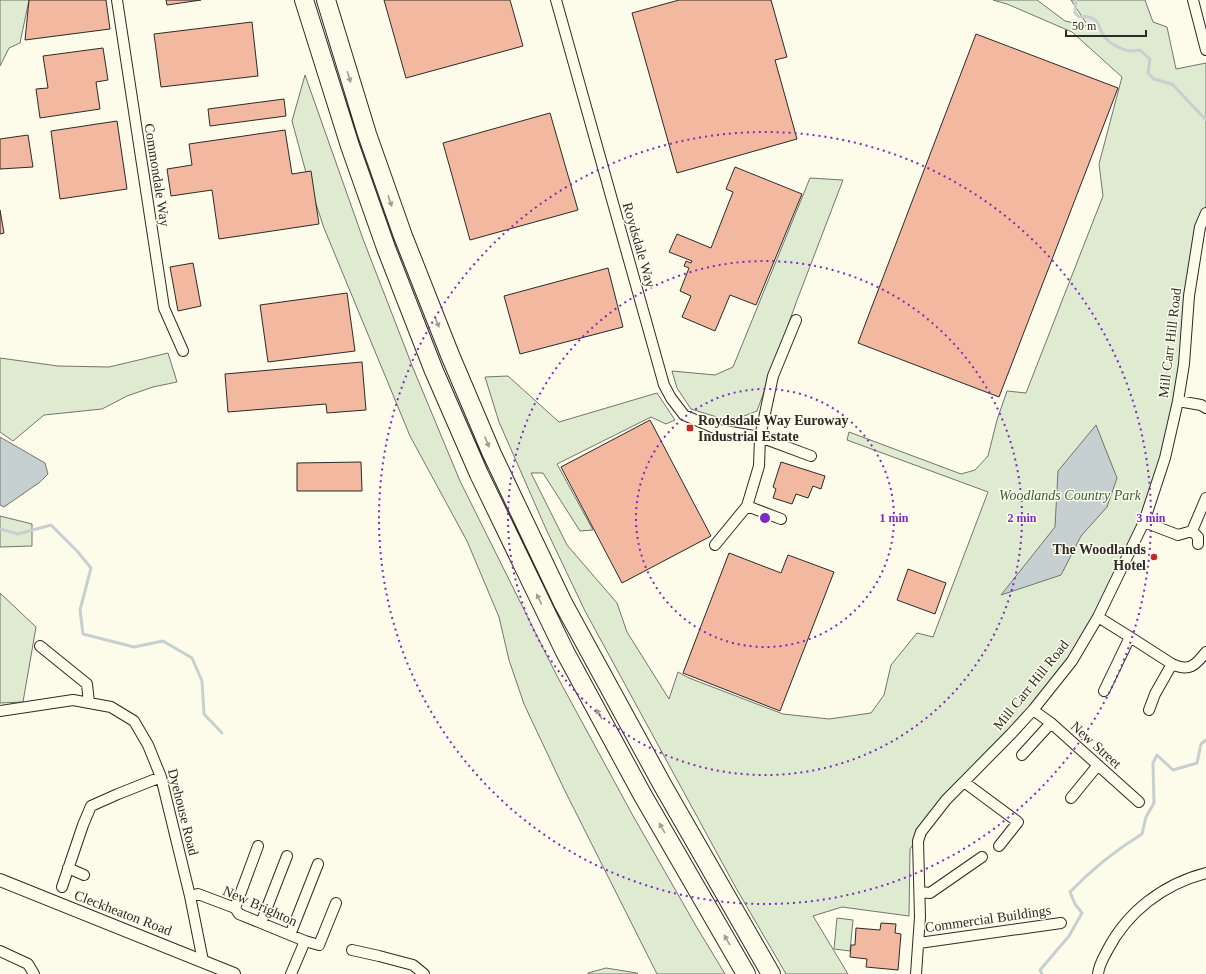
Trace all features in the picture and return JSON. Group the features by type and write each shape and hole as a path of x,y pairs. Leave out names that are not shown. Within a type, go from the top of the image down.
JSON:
{"highway":[{"path":"304,0 350,146 386,248 434,371 479,474 565,652 642,794 746,974"},
{"path":"326,0 367,134 403,236 450,355 492,454 563,603 663,786 771,974"},
{"path":"332,0 340,48"}],"street":[{"name":"Commondale Way","path":"117,0 164,308 183,351"},
{"name":"Roydsdale Way","path":"556,0 664,385 671,398 684,415 719,430 760,437 811,456"},
{"path":"1193,0 1206,50"},
{"name":"Mill Carr Hill Road","path":"916,974 920,917 918,842 921,832 946,800 1033,710 1072,661 1098,618 1144,522 1165,458 1178,401 1184,364 1189,296 1200,227 1206,213"},
{"path":"714,545 747,506 759,466 760,437 773,376 796,320"},
{"path":"1178,401 1201,405 1206,408"},
{"path":"1192,531 1206,498"},
{"path":"747,506 781,518"},
{"path":"1144,522 1178,535 1192,531"},
{"path":"1192,531 1198,537 1198,544"},
{"path":"1098,618 1172,664 1183,668 1192,666 1206,652"},
{"path":"1104,691 1130,637"},
{"path":"40,646 87,684 89,703"},
{"path":"1149,710 1155,694 1172,664"},
{"name":"Dyehouse Road","path":"0,711 73,700 111,707 134,721 148,745 161,777 190,896 203,961"},
{"name":"New Street","path":"1033,710 1051,723 1139,802"},
{"path":"1022,755 1051,723"},
{"path":"1071,798 1098,765"},
{"path":"62,887 91,806 161,777"},
{"path":"964,782 1018,822 999,846"},
{"path":"235,908 258,846"},
{"path":"261,923 287,856"},
{"path":"920,892 930,893 982,857"},
{"path":"290,934 318,864"},
{"path":"68,868 84,875"},
{"path":"1098,974 1099,966 1112,940 1134,912 1164,890 1194,876 1206,874"},
{"name":"Cleckheaton Road","path":"0,880 233,974"},
{"name":"New Brighton","path":"190,896 198,894 235,908 239,914 305,941 319,945 336,903"},
{"name":"Commercial Buildings","path":"919,944 1061,922"},
{"path":"291,974 305,941"},
{"path":"352,950 413,965 424,974"},
{"path":"0,951 28,964 34,974"}],"green space":[{"path":"0,0 29,0 20,43 9,48 0,66"},
{"name":"Woodlands Country Park","path":"993,0 1037,0 1065,21 1088,26 1071,0 1145,0 1153,22 1167,27 1176,69 1206,63 1206,213 1184,364 1144,522 1072,661 921,832 910,849 909,916 842,907 813,916 848,974 786,974 736,888 585,611 546,529 499,422 485,377 508,376 559,422 657,393 675,420 666,424 651,417 557,464 593,530 580,531 543,473 531,473 567,545 617,603 627,632 669,699 678,672 689,678 783,714 829,719 871,713 884,695 891,665 917,633 933,637 988,492 847,440 849,432 961,474 975,470 988,456 997,420 1007,391 1026,393 1103,196 1099,164 1122,77 1072,32 1007,4"},
{"path":"305,75 363,239 413,368 460,481 557,676 632,814 725,974 657,974 564,789 524,704 509,660 499,617 467,541 410,436 324,228 308,180 292,121"},
{"path":"810,178 843,180 757,411 739,418 720,418 691,409 677,388 672,371 715,375 733,367"},
{"path":"168,353 177,382 153,387 127,396 102,409 44,415 13,441 0,432 0,358 58,366 109,367"},
{"path":"0,516 32,524 32,546 0,547"},
{"path":"0,593 36,627 23,702 0,703"},
{"path":"837,918 853,920 850,951 834,949"},
{"path":"606,968 637,973 638,974 588,974"}],"shaded area":[{"path":"1096,425 1117,478 1107,507 1081,536 1061,575 1001,595 1055,527 1058,471"},
{"path":"0,437 45,463 48,474 40,482 4,507 0,505"}],"building":[{"path":"29,0 106,0 110,29 25,40"},
{"path":"166,0 201,0 167,5"},
{"path":"384,0 510,0 523,46 406,78"},
{"path":"679,0 771,0 787,57 775,60 797,139 677,173 632,13"},
{"path":"252,22 258,76 161,87 154,34"},
{"path":"976,34 1118,88 999,397 858,343"},
{"path":"103,48 108,80 96,82 100,109 40,118 36,89 48,88 43,56"},
{"path":"284,99 286,116 210,126 208,109"},
{"path":"550,113 578,210 470,240 443,143"},
{"path":"117,121 127,189 60,199 51,131"},
{"path":"285,130 292,174 311,171 319,224 219,239 212,190 171,196 167,169 192,165 189,144"},
{"path":"28,135 33,167 0,169 0,139"},
{"path":"735,167 802,194 756,305 730,295 715,331 682,317 691,296 680,291 689,268 684,266 686,261 691,263 692,261 669,252 677,234 711,248 733,192 726,189"},
{"path":"0,210 4,233 0,234"},
{"path":"193,263 201,306 178,311 170,267"},
{"path":"608,268 623,327 520,354 504,296"},
{"path":"347,293 355,351 268,362 260,305"},
{"path":"362,362 366,410 327,413 326,404 228,412 225,374"},
{"path":"650,420 711,536 622,583 561,467"},
{"path":"361,462 362,491 297,491 297,463"},
{"path":"781,462 825,476 821,489 813,486 808,498 796,494 792,504 773,498 776,489 773,487"},
{"path":"729,553 781,573 788,555 834,572 780,711 683,673"},
{"path":"908,569 946,583 935,614 897,600"},
{"path":"881,923 896,924 895,933 901,934 898,970 866,967 867,959 850,957 851,945 855,945 856,928 880,930"}],"waterway":[{"path":"1076,0 1075,13 1079,17 1094,19 1099,25 1104,36 1114,45 1131,51 1140,50 1150,59 1148,73 1154,79 1172,84 1206,120"},
{"path":"0,529 18,534 51,525 77,551 91,568 80,610 83,634 134,647 163,641 192,658 202,681 204,714 222,733"},
{"path":"1042,974 1040,970 1069,936 1082,913 1075,904 1070,892 1104,861 1142,834 1146,817 1154,803 1153,763 1157,755 1173,770 1197,763 1201,744 1206,740"}],"place":[{"name":"Roydsdale Way Euroway Industrial Estate","path":"690,428"},
{"name":"The Woodlands Hotel","path":"1154,557"}]}
